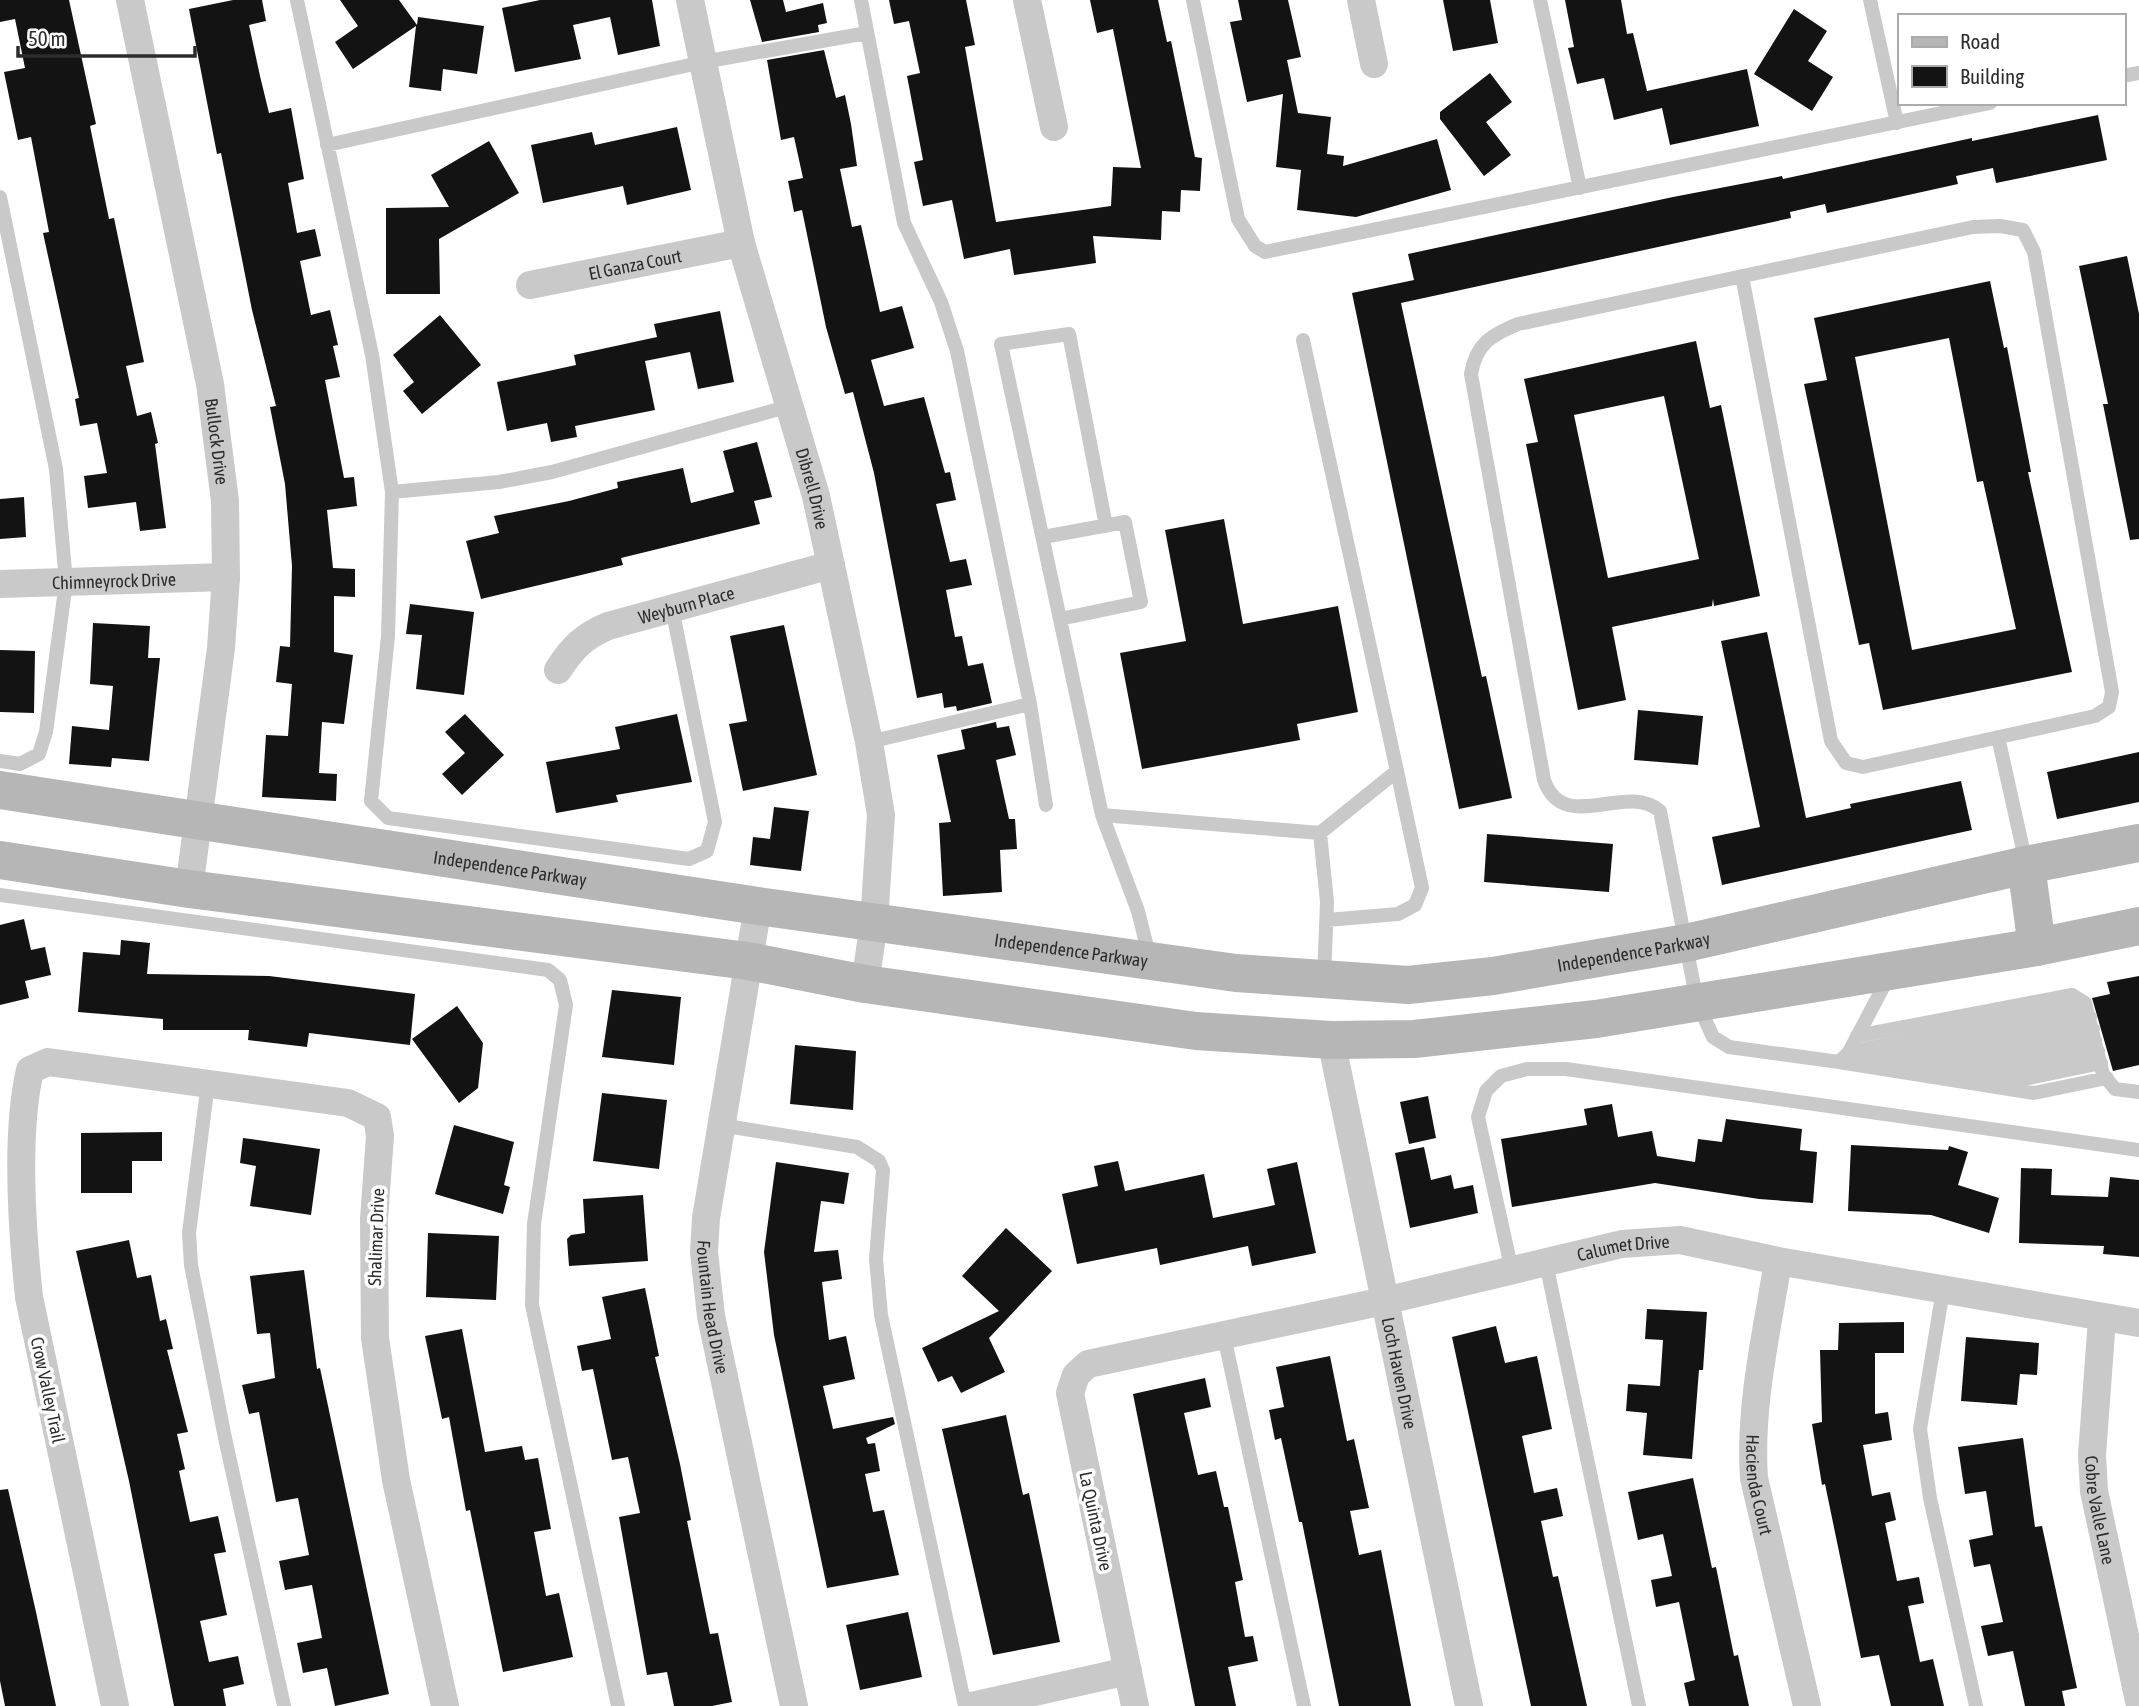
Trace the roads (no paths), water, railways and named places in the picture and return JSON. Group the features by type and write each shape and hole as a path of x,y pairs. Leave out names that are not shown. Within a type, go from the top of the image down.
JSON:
{"main road":[{"name":"Independence Parkway","path":"0,790 758,906 1236,973 1408,985 1493,976 1686,943 2026,864 2139,843"},
{"path":"0,860 189,889 748,961 865,984 1196,1031 1331,1040 1414,1039 1506,1032 2037,947 2139,926"},
{"path":"2026,864 2037,947"},
{"path":"1324,979 1331,1040"}],"street":[{"name":"Bullock Drive","path":"130,0 210,384 225,501 226,577 221,648 189,889"},
{"name":"Dibrell Drive","path":"691,0 741,243 816,496 869,742 881,815 874,922 865,984"},
{"path":"1027,0 1054,127"},
{"path":"1361,0 1374,64"},
{"name":"El Ganza Court","path":"530,285 741,243"},
{"name":"Weyburn Place","path":"558,670 569,652 586,635 672,608 831,565"},
{"name":"Chimneyrock Drive","path":"0,584 226,577"},
{"name":"Fountain Head Drive","path":"758,906 706,1218 706,1283 794,1706"},
{"name":"Loch Haven Drive","path":"1331,1040 1469,1706"},
{"name":"Shalimar Drive","path":"30,1070 48,1062 208,1083 348,1103 377,1117 380,1136 374,1219 375,1338 396,1480 445,1706"},
{"name":"Crow Valley Trail","path":"30,1070 24,1096 22,1237 29,1297 115,1706"},
{"name":"Calumet Drive","path":"1112,1360 1384,1301 1622,1244 1680,1240 1778,1261 2102,1319 2139,1323"},
{"name":"Hacienda Court","path":"1778,1261 1756,1400 1752,1446 1754,1478 1807,1706"},
{"name":"Cobre Valle Lane","path":"2102,1319 2092,1455 2094,1491 2139,1700"},
{"name":"La Quinta Drive","path":"1112,1360 1088,1364 1080,1371 1070,1393 1135,1706"},
{"path":"972,1706 1128,1671"}],"lane":[{"path":"297,0 372,355 392,492 388,636 372,801 388,818 689,859 707,851 715,821 672,608"},
{"path":"861,0 904,223 941,302 957,351 1030,704 1046,805"},
{"path":"1193,0 1238,219 1255,246 1265,252 1980,105"},
{"path":"1540,0 1580,188"},
{"path":"1870,0 1897,122"},
{"path":"327,145 703,62 867,33"},
{"path":"0,197 56,469 66,582 46,732 40,754 20,764 0,761"},
{"path":"1742,276 1831,741 1846,763 1863,767 2095,716 2109,707 2112,692 2029,238 2023,230 2000,226 1973,227 1742,276 1518,324 1486,339 1474,355 1471,374 1549,794 1567,806 1634,800 1649,802 1660,811 1661,830 1697,1002 1713,1037 1729,1047 1846,1060 1885,1070 2034,1093 2106,1078"},
{"path":"1106,526 1069,334 1001,344 1102,815 1138,911 1150,960"},
{"path":"1303,340 1422,888 1415,905 1398,914 1327,920"},
{"path":"392,492 499,482 552,472 790,406"},
{"path":"1043,537 1125,522 1141,602 1060,619"},
{"path":"869,742 1030,704"},
{"path":"1998,737 2026,864"},
{"path":"1102,815 1320,833 1396,772"},
{"path":"1320,833 1327,920 1324,979"},
{"path":"0,895 548,970 559,980 566,1005 534,1224 532,1305 618,1706"},
{"path":"1846,1060 1893,971"},
{"path":"1857,1036 2072,995 2094,1035 2106,1078 2115,1089 2139,1093"},
{"path":"1846,1060 2094,1035"},
{"path":"1885,1070 2094,1035"},
{"path":"1920,1076 2094,1035"},
{"path":"1955,1081 2094,1035"},
{"path":"1989,1086 2094,1035"},
{"path":"1512,1271 1478,1117 1486,1091 1502,1076 1527,1069 1566,1069 2139,1150"},
{"path":"208,1083 190,1233 191,1265 225,1438 285,1706"},
{"path":"720,1125 857,1146 879,1161 883,1170 876,1259 881,1315 965,1706"},
{"path":"1546,1262 1639,1706"},
{"path":"1943,1290 1920,1429 1930,1497 1976,1706"},
{"path":"1224,1336 1304,1706"}]}
